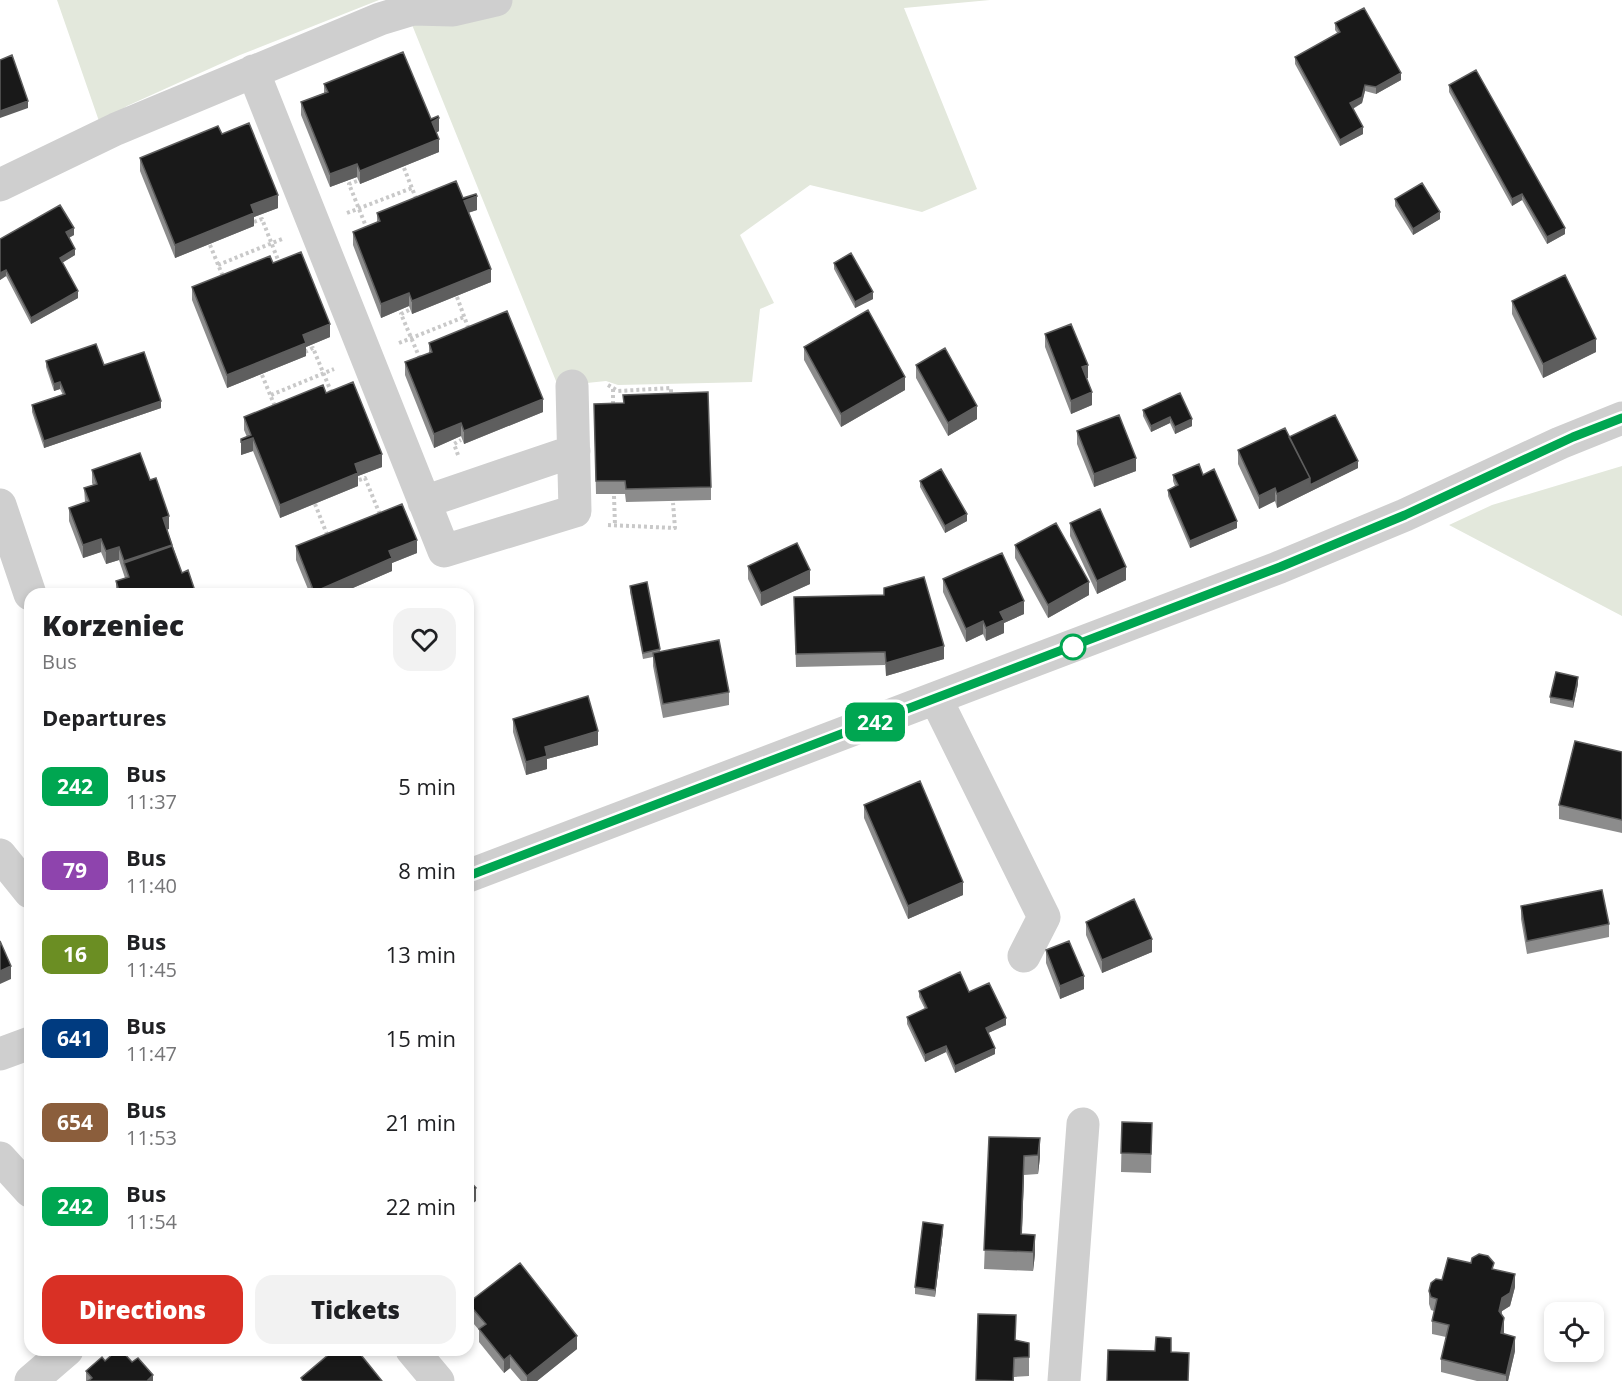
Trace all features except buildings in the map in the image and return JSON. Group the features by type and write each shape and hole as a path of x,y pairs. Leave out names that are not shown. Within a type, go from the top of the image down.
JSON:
{"street":[{"path":"0,184 87,142 380,19 413,9 453,10 496,0"},
{"path":"253,71 444,551 575,511 572,386"},
{"path":"474,874 1290,563 1405,515 1551,447 1622,418"},
{"path":"425,503 574,451"},
{"path":"0,505 28,588"},
{"path":"936,699 1044,917 1024,956"},
{"path":"0,855 24,885"},
{"path":"0,1054 24,1045"},
{"path":"1064,1381 1083,1124"},
{"path":"0,1158 24,1184"},
{"path":"31,1381 60,1356"},
{"path":"417,1356 438,1381"}],"path":[{"path":"404,168 420,207"},
{"path":"357,181 349,184 369,233 377,230"},
{"path":"218,265 412,188"},
{"path":"254,222 262,219 282,268 273,272"},
{"path":"210,245 226,285"},
{"path":"457,297 472,337"},
{"path":"409,310 401,314 422,363 428,361"},
{"path":"271,395 464,317"},
{"path":"305,352 313,348 334,399 326,401"},
{"path":"262,375 279,415"},
{"path":"572,386 608,385 618,391 671,388 671,405"},
{"path":"613,388 613,414"},
{"path":"359,480 365,478 382,520 425,503"},
{"path":"614,496 615,525"},
{"path":"575,511 589,525 675,528 673,503"},
{"path":"315,504 329,541"}],"shaded area":[{"path":"57,0 379,0 240,55 127,106 100,124"},
{"path":"402,0 990,0 904,8 977,189 922,212 810,185 740,235 774,303 760,309 752,382 618,385 606,381 558,386"},
{"path":"1622,466 1622,616 1449,525 1492,505"}],"bus line":[{"name":"242","path":"474,874 1280,567 1405,515 1573,437 1622,418"}]}
